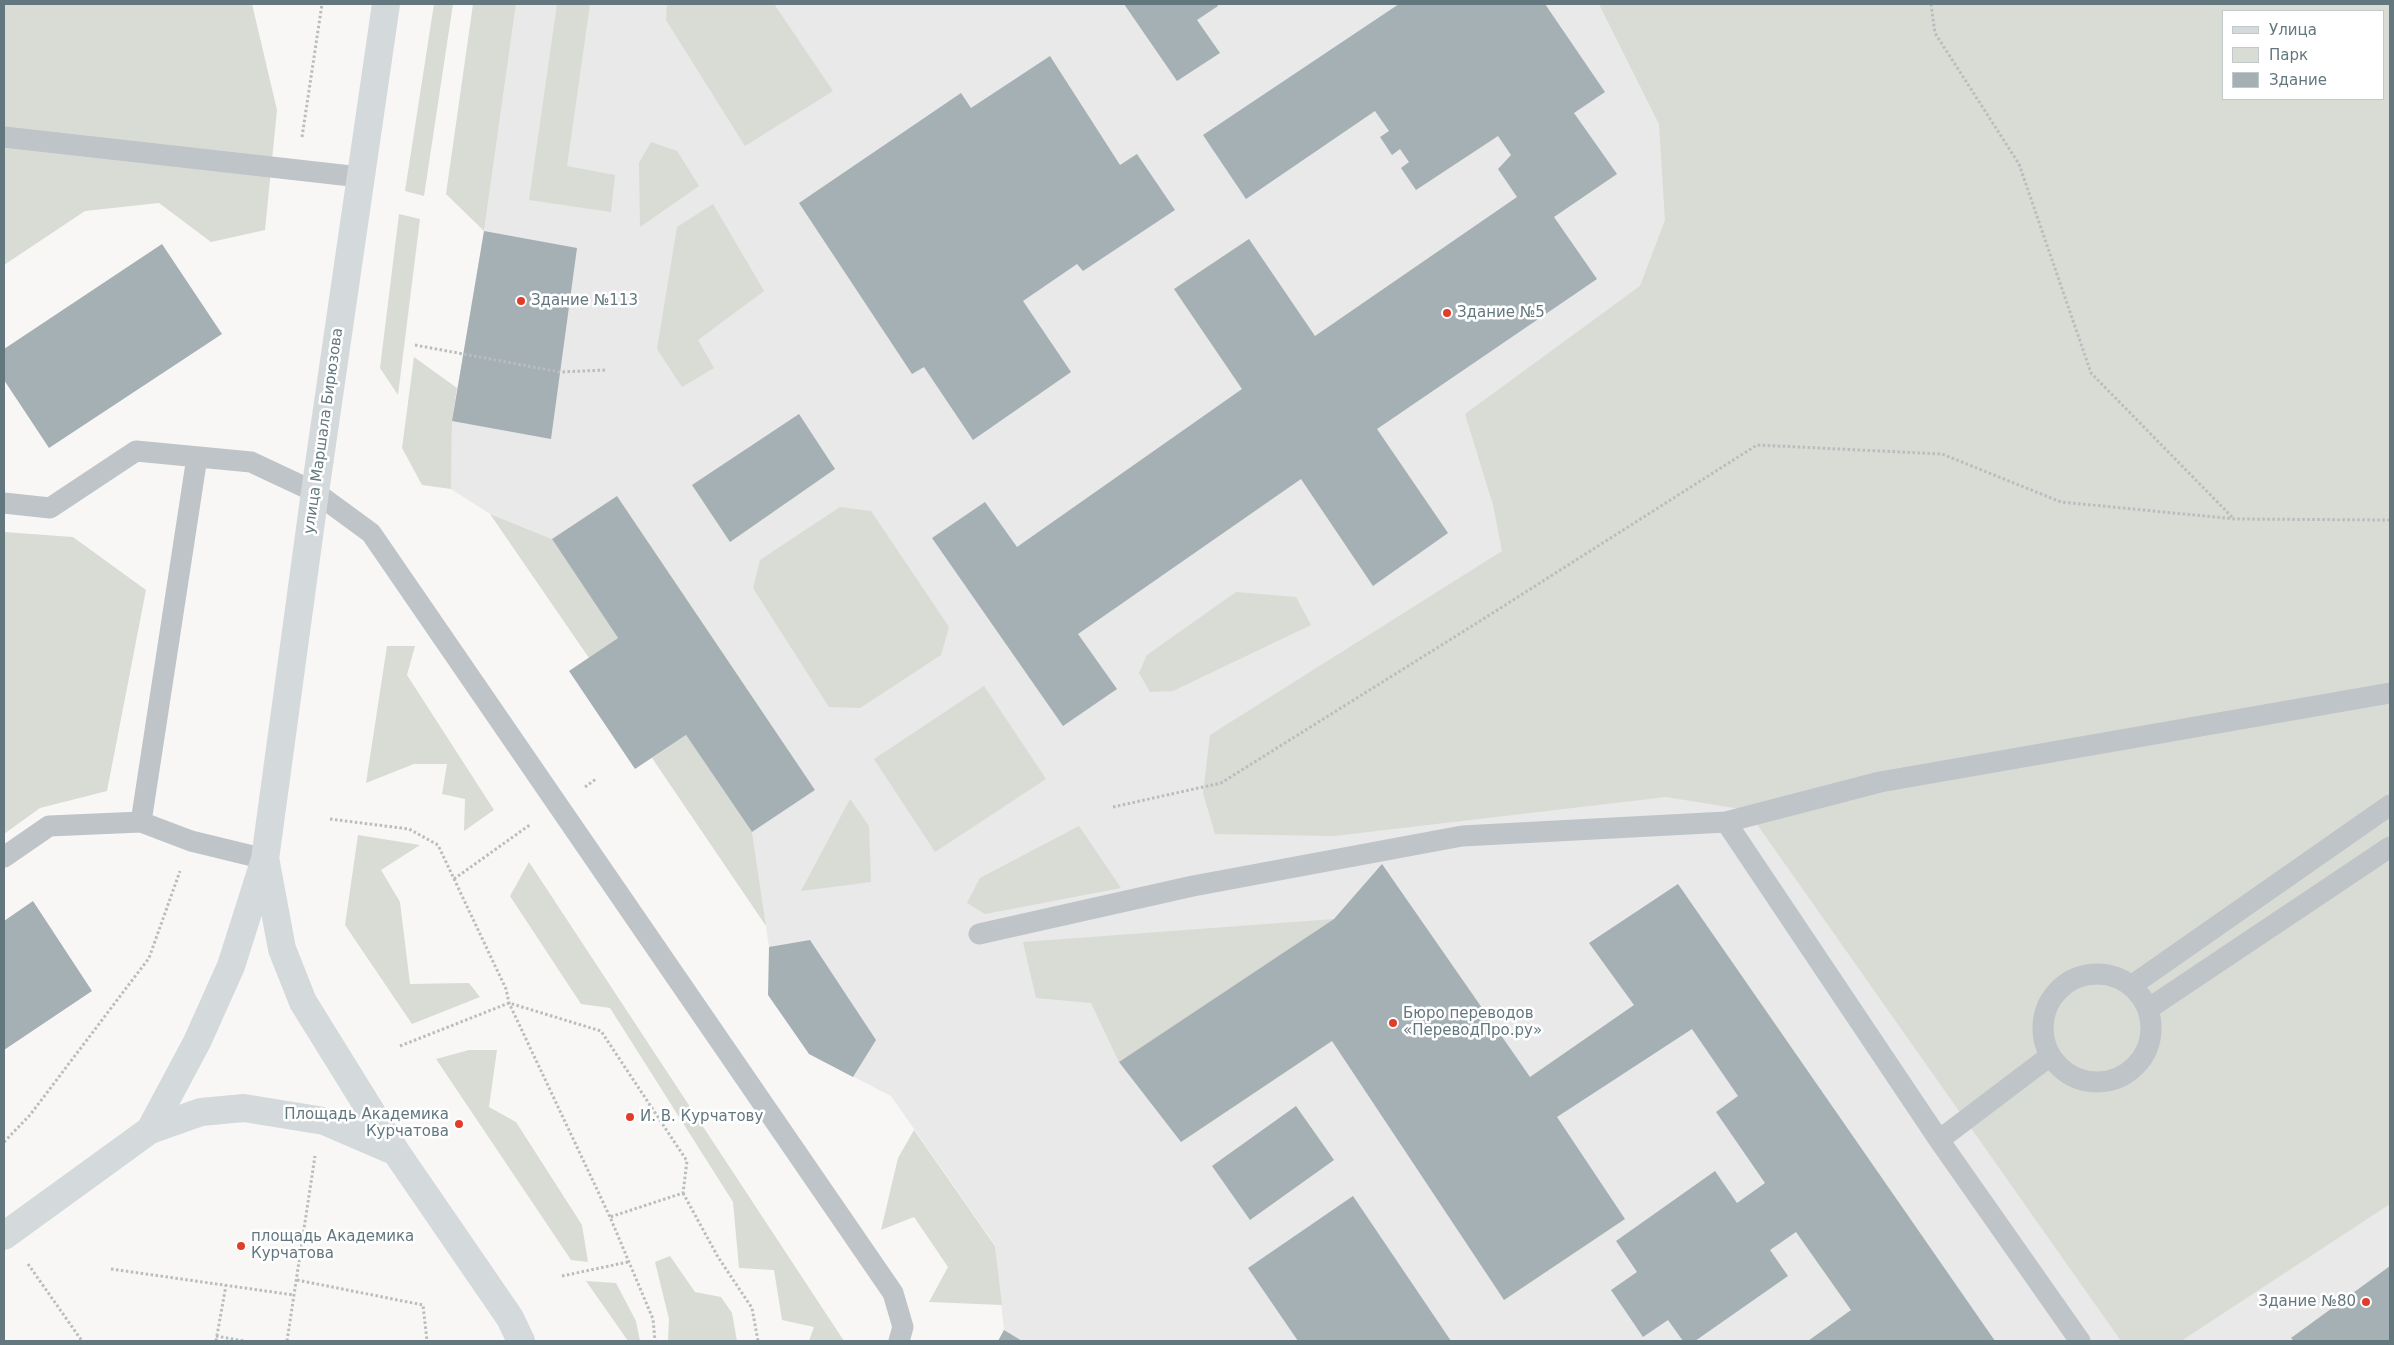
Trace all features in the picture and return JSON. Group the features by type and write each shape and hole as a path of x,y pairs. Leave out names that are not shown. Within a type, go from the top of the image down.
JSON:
{"main road":[{"name":"улица Маршала Бирюзова","path":"150,1130 197,1042 231,966 265,859 315,492 386,4"},
{"name":"улица Маршала Бирюзова","path":"265,859 282,949 303,1002 396,1152 516,1329 532,1341"},
{"path":"5,1235 150,1130 201,1112 244,1108 324,1121 396,1152"}],"lane":[{"path":"4,137 360,177"},
{"path":"4,503 50,508 136,450 251,462 315,492 372,533 557,806 893,1293 903,1327 899,1341"},
{"path":"141,822 197,457"},
{"path":"979,934 1193,886 1462,836 1726,822 1880,782 2390,693"},
{"path":"2131,986 2390,805"},
{"path":"4,857 49,826 141,822 191,841 265,859"},
{"path":"1726,822 1939,1140 2080,1341"},
{"path":"2148,1009 2390,847"},
{"path":"2100,973 2117,977 2131,986 2141,996 2148,1009 2151,1027 2149,1044 2141,1060 2128,1073 2112,1080 2094,1082 2076,1078 2061,1069 2050,1056 2044,1040 2042,1023 2046,1007 2055,992 2068,981 2083,975 2100,973"},
{"path":"1939,1140 2050,1056"}],"path":[{"path":"297,170 322,4"},
{"path":"1931,4 1935,33 2019,164 2091,373 2235,519"},
{"path":"415,346 560,372 606,370"},
{"path":"1113,807 1221,783 1480,622 1757,445 1942,454 2061,502 2235,519 2390,520"},
{"path":"454,879 596,779"},
{"path":"330,819 409,828 438,845 506,989 509,1003 610,1216 653,1319 655,1341"},
{"path":"4,1142 30,1116 149,958 191,841"},
{"path":"400,1046 509,1003 601,1031 688,1161 684,1193 718,1257 752,1308 758,1341"},
{"path":"287,1341 316,1147"},
{"path":"610,1216 684,1193"},
{"path":"5,1235 82,1341"},
{"path":"562,1276 628,1262"},
{"path":"111,1269 294,1295"},
{"path":"296,1280 423,1305 427,1341"},
{"path":"216,1341 226,1285"},
{"path":"216,1336 244,1341"}],"shaded area":[{"path":"516,4 2390,4 2390,1341 998,1341 1004,1330 995,1245 891,1096 809,1054 769,947 752,832 815,790 617,496 552,539 490,514 451,489 452,421 484,231"}],"green space":[{"path":"4,4 252,4 277,110 265,230 211,242 159,203 85,211 4,265"},
{"path":"434,4 453,4 424,196 405,191"},
{"path":"473,4 516,4 484,231 446,194"},
{"path":"557,4 590,4 567,166 615,175 611,212 529,200"},
{"path":"667,4 774,4 833,91 745,146 666,20"},
{"path":"1599,4 2390,4 2390,1204 2181,1341 2121,1341 1747,810 1666,797 1334,836 1215,834 1203,793 1210,735 1502,551 1493,505 1465,414 1640,286 1665,220 1659,124"},
{"path":"651,142 677,151 699,186 640,227 639,163"},
{"path":"713,204 764,291 698,340 714,368 682,387 657,349 677,227"},
{"path":"399,214 420,219 398,395 380,368"},
{"path":"414,357 457,388 452,421 451,489 422,485 402,448"},
{"path":"840,507 871,511 949,627 941,655 860,708 829,707 753,588 760,560"},
{"path":"490,514 552,539 618,638 589,658"},
{"path":"4,532 73,537 146,590 107,791 40,808 4,834"},
{"path":"1236,592 1296,597 1311,625 1173,691 1150,692 1139,673 1147,655"},
{"path":"387,646 415,646 407,675 494,810 464,831 465,799 442,794 447,764 414,764 366,783"},
{"path":"984,686 1046,779 935,852 874,759"},
{"path":"686,735 752,832 766,926 652,758"},
{"path":"850,799 869,826 871,882 801,891"},
{"path":"1079,826 1121,888 985,914 967,903 980,878"},
{"path":"358,835 420,845 381,870 400,902 410,984 469,983 480,997 412,1024 345,925"},
{"path":"529,862 844,1341 809,1341 814,1327 782,1320 774,1270 739,1268 733,1202 610,1008 581,1004 510,896"},
{"path":"1334,919 1119,1062 1091,1003 1036,998 1023,942"},
{"path":"469,1050 497,1050 489,1107 516,1122 582,1225 588,1262 571,1260 436,1059"},
{"path":"914,1130 995,1246 1002,1305 929,1302 948,1267 914,1217 881,1230 898,1158"},
{"path":"670,1256 695,1292 721,1297 732,1313 737,1341 668,1341 669,1319 655,1262"},
{"path":"586,1281 616,1283 636,1321 640,1341 628,1341"}],"building":[{"path":"1124,4 1217,4 1218,6 1197,20 1220,53 1177,81"},
{"name":"Здание №5","path":"1399,4 1545,4 1605,92 1574,113 1617,174 1554,217 1597,279 1377,429 1448,533 1373,586 1301,479 1078,634 1117,689 1063,726 932,538 985,502 1017,547 1242,389 1174,289 1249,239 1315,336 1517,197 1498,169 1511,155 1498,136 1416,190 1401,168 1409,162 1400,149 1392,155 1380,137 1389,131 1375,111 1246,199 1203,135"},
{"path":"1050,56 1120,165 1137,154 1175,210 1083,271 1077,264 1023,301 1071,372 973,440 924,367 912,374 799,203 961,93 971,108"},
{"name":"Здание №113","path":"484,231 577,248 551,439 452,421"},
{"path":"162,244 222,334 49,448 4,380 4,349"},
{"path":"799,414 835,469 730,542 692,485"},
{"path":"617,496 815,790 752,832 686,735 635,769 569,671 618,638 552,539"},
{"path":"1382,864 1530,1077 1634,1005 1589,943 1678,884 1995,1341 1808,1341 1851,1310 1796,1232 1770,1250 1788,1276 1695,1341 1683,1341 1668,1320 1643,1337 1611,1290 1637,1272 1616,1241 1715,1171 1737,1203 1765,1183 1716,1112 1738,1096 1692,1029 1557,1117 1625,1219 1504,1300 1332,1041 1181,1142 1119,1062 1334,919"},
{"path":"33,901 92,991 4,1050 4,921"},
{"path":"810,940 876,1040 853,1077 809,1054 768,995 769,947"},
{"path":"1296,1106 1334,1160 1250,1220 1212,1166"},
{"path":"1353,1196 1451,1341 1298,1341 1248,1268"},
{"name":"Здание №80","path":"2390,1266 2390,1341 2294,1341 2291,1338"},
{"path":"1004,1330 1022,1341 998,1341"}],"place":[{"name":"Здание №113","path":"521,301"},
{"name":"Здание №5","path":"1447,313"},
{"name":"Бюро переводов «ПереводПро.ру»","path":"1393,1023"},
{"name":"И. В. Курчатову","path":"630,1117"},
{"name":"Площадь Академика Курчатова","path":"459,1124"},
{"name":"площадь Академика Курчатова","path":"241,1246"},
{"name":"Здание №80","path":"2366,1302"}]}
